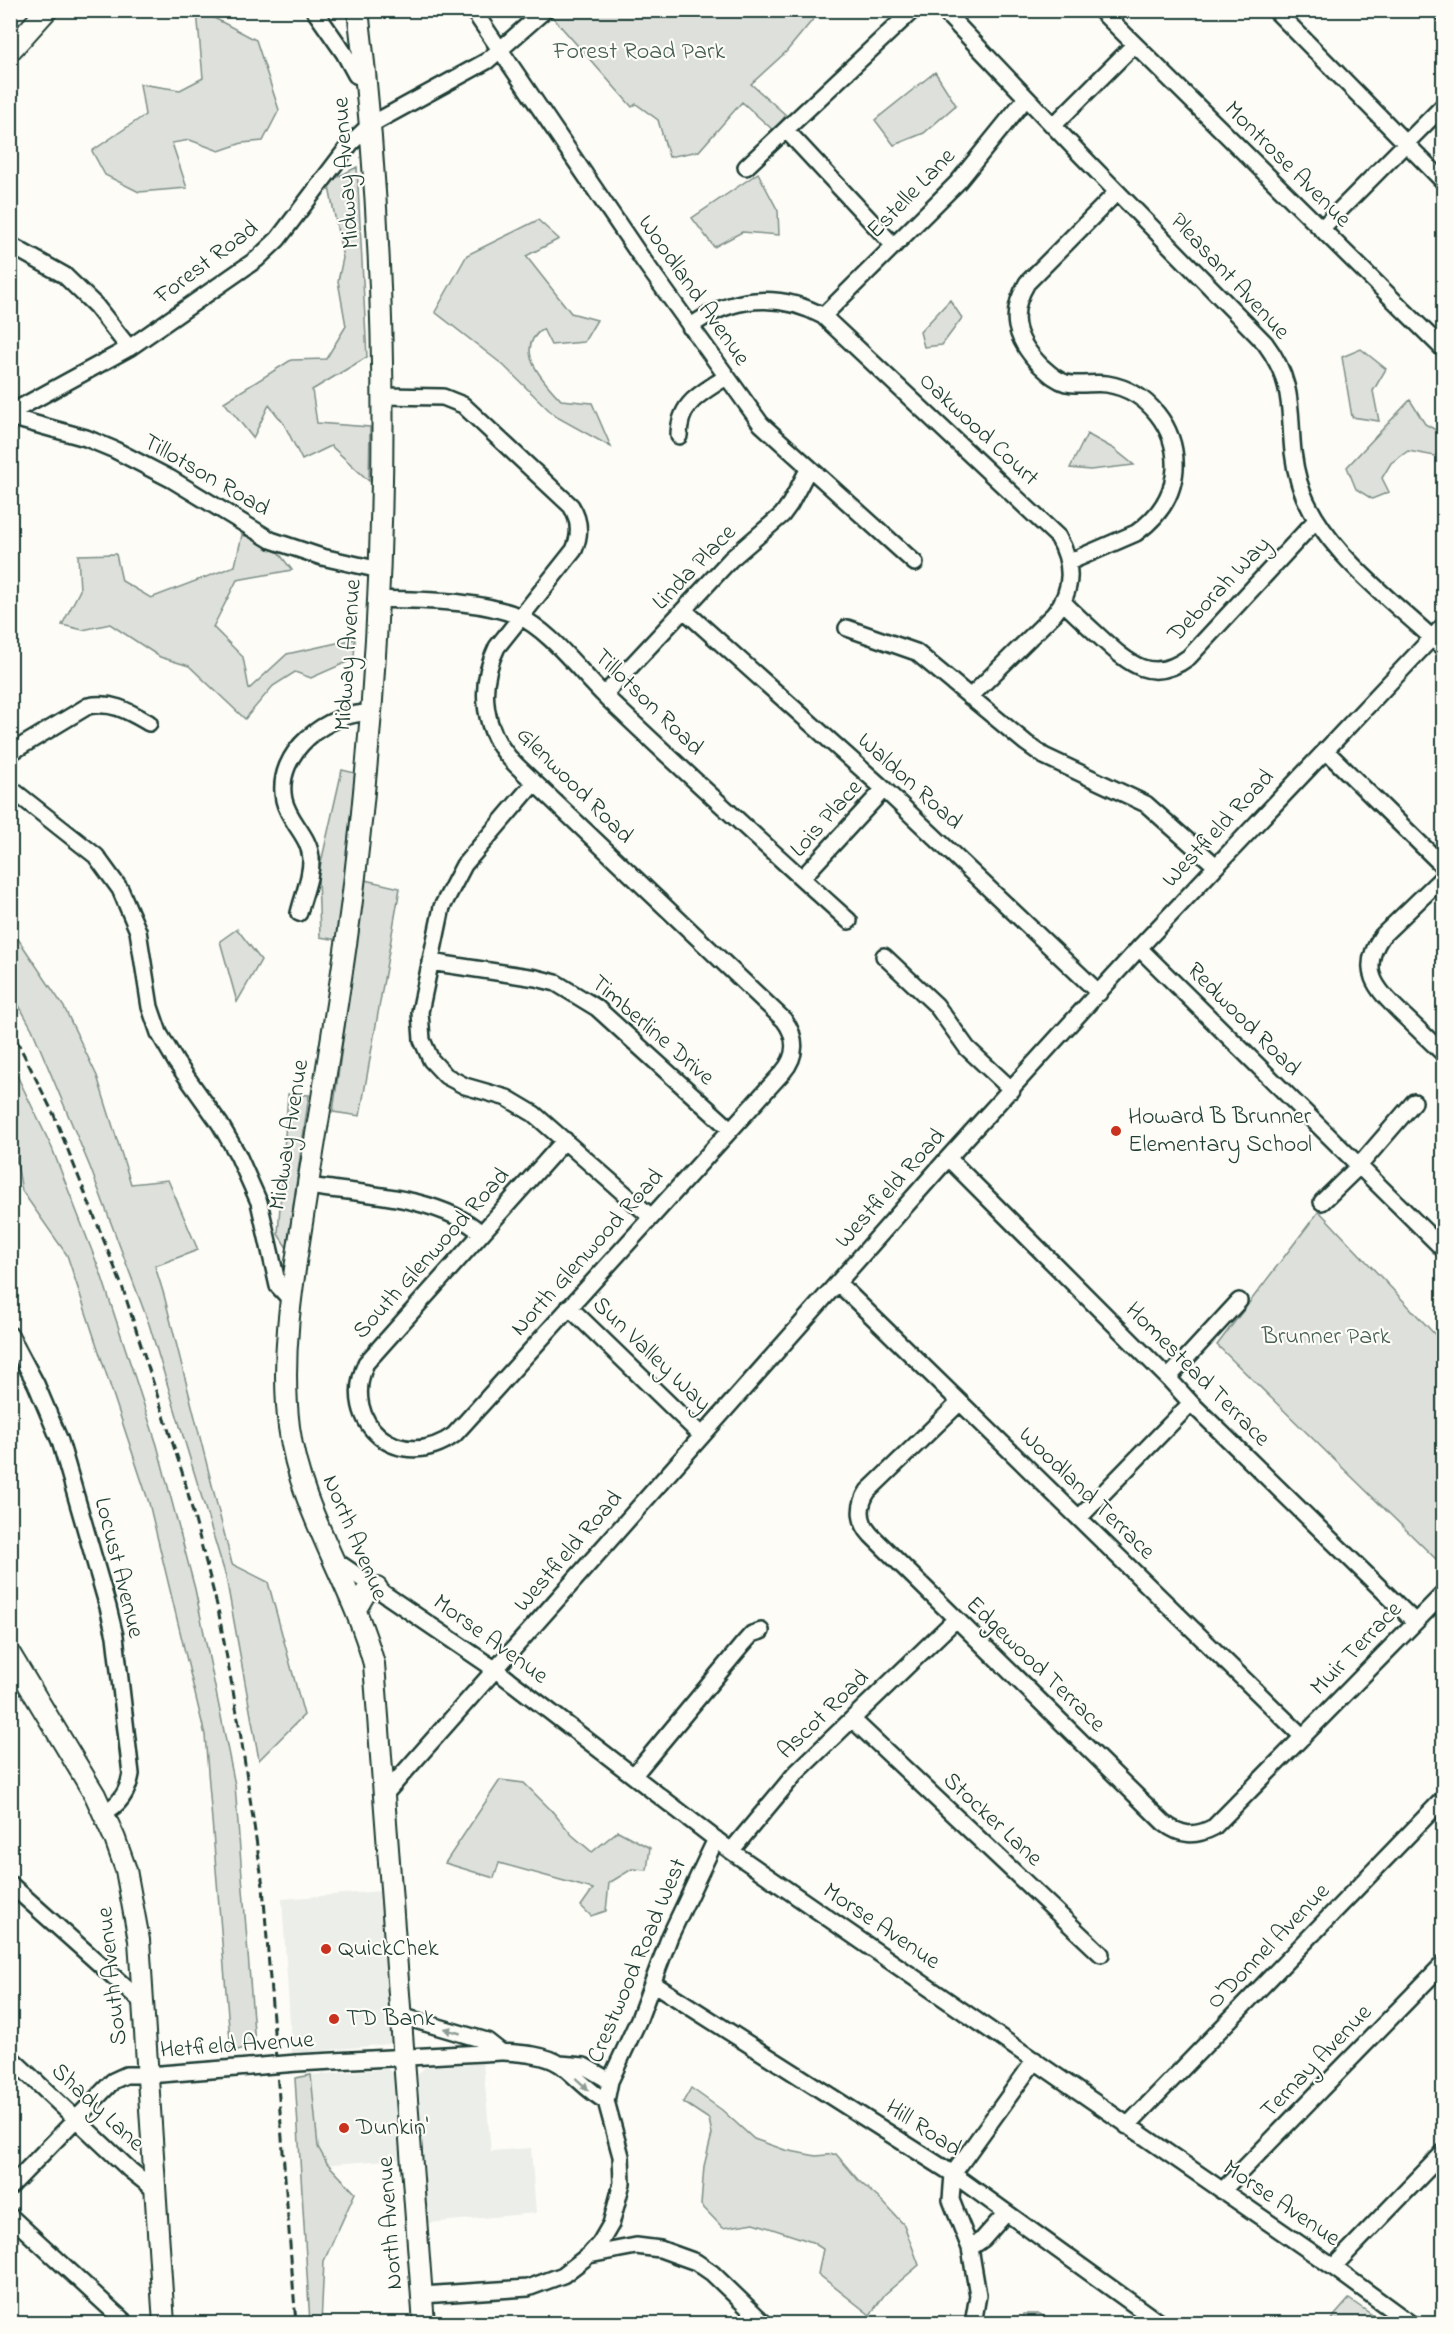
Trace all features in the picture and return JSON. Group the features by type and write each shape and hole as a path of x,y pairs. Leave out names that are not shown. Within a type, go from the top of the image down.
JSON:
{"main road":[{"path":"10,51 47,10"},
{"name":"Midway Avenue","path":"290,1299 347,935 362,820 380,570 380,278 370,125 358,10"},
{"name":"North Avenue","path":"290,1299 286,1365 289,1427 307,1501 356,1609 374,1664 424,2324"},
{"path":"356,1609 366,1592 377,1588"},
{"name":"South Avenue","path":"10,1654 95,1795 126,1870 134,1909 142,2002 164,2324"}],"street":[{"path":"314,10 344,53 356,75 366,79"},
{"name":"Woodland Avenue","path":"473,10 613,217 761,424 915,563"},
{"name":"Forest Road","path":"10,415 129,348 257,259 278,239 351,143 370,125 487,61 545,10"},
{"path":"746,167 913,10"},
{"name":"Pleasant Avenue","path":"943,10 1273,352 1284,374 1290,397 1292,448 1297,474 1305,500 1316,520 1343,555 1443,649"},
{"path":"1275,10 1443,182"},
{"path":"1440,10 1443,14"},
{"name":"Montrose Avenue","path":"1108,13 1134,45 1443,350"},
{"path":"1053,126 1134,45"},
{"name":"Estelle Lane","path":"823,316 958,182 1026,98"},
{"path":"1321,230 1443,105"},
{"path":"786,130 894,246"},
{"path":"1069,562 1136,533 1145,526 1167,500 1174,476 1172,442 1162,420 1151,406 1138,396 1115,386 1098,383 1073,384 1057,379 1030,354 1017,328 1019,298 1027,283 1117,192"},
{"path":"10,245 63,275 96,306 129,348"},
{"name":"Oakwood Court","path":"690,327 721,308 757,300 793,303 823,316 1054,532 1065,548 1069,562 1069,586 1063,602 1054,614 970,697"},
{"path":"679,436 679,421 685,409 694,398 726,376"},
{"name":"Glenwood Road","path":"381,396 443,397 463,405 571,506 579,523 578,542 574,550 492,656 486,676 485,706 490,726 498,744 510,760 784,1020 793,1037"},
{"name":"Tillotson Road","path":"10,415 86,438 115,450 171,479 271,540 322,557 380,570"},
{"name":"Linda Place","path":"604,695 730,559 782,515 809,468"},
{"name":"Deborah Way","path":"1063,602 1131,665 1151,670 1171,668 1189,657 1316,520"},
{"name":"Tillotson Road","path":"378,599 479,605 520,617 542,632 604,695 849,921"},
{"name":"Waldon Road","path":"684,610 884,789 1099,993"},
{"name":"Westfield Road","path":"385,1794 948,1158 1139,948 1443,625"},
{"path":"847,628 916,652 1044,756 1146,804 1216,866"},
{"path":"10,753 88,706 98,704 117,706 149,723"},
{"path":"299,913 311,860 305,837 289,814 284,801 283,789 287,766 293,754 313,735 344,716 358,712 371,712"},
{"path":"1325,750 1443,867"},
{"path":"534,783 464,865 442,907 420,1012 422,1040 431,1060 452,1080 521,1105 547,1123 651,1217"},
{"path":"10,788 96,856 120,889 138,931 150,1007 159,1034 220,1124 238,1155 259,1202 278,1286 290,1299"},
{"name":"Lois Place","path":"802,879 884,789"},
{"path":"1443,876 1382,936 1376,945 1371,963 1373,980 1383,995 1443,1054"},
{"name":"Redwood Road","path":"1139,948 1443,1250"},
{"path":"884,956 936,1005 967,1048 1012,1090"},
{"name":"Timberline Drive","path":"430,962 536,978 556,983 573,992 597,1008 730,1129"},
{"name":"North Glenwood Road","path":"382,1438 392,1445 416,1450 434,1447 449,1438 787,1066 794,1048 793,1037"},
{"path":"1322,1202 1358,1167 1414,1102"},
{"name":"South Glenwood Road","path":"382,1438 369,1426 359,1404 358,1386 366,1363 565,1140"},
{"name":"Homestead Terrace","path":"948,1158 1191,1403 1415,1622"},
{"path":"308,1186 413,1202 454,1216 472,1225 481,1233"},
{"name":"Woodland Terrace","path":"838,1283 1303,1737"},
{"path":"1168,1378 1239,1301"},
{"name":"Sun Valley Way","path":"569,1307 702,1436"},
{"name":"Locust Avenue","path":"10,1335 36,1384 60,1441 115,1636 130,1774 127,1791 122,1799 103,1813"},
{"name":"Edgewood Terrace","path":"960,1402 868,1491 861,1509 864,1526 871,1535 956,1619 1164,1822 1181,1833 1196,1834 1214,1827 1303,1737"},
{"path":"1079,1518 1191,1403"},
{"name":"Morse Avenue","path":"333,1559 496,1670 731,1851 1333,2267 1411,2324"},
{"name":"Muir Terrace","path":"1303,1737 1443,1593"},
{"name":"Ascot Road","path":"731,1851 795,1774 956,1619"},
{"path":"634,1775 743,1644 752,1634 761,1631"},
{"name":"Stocker Lane","path":"852,1719 1101,1954"},
{"name":"O'Donnel Avenue","path":"1127,2126 1443,1798"},
{"name":"Crestwood Road West","path":"606,2101 610,2081 654,1984 670,1936 716,1839"},
{"path":"10,1884 142,2002"},
{"name":"Ternay Avenue","path":"1222,2191 1443,1963"},
{"name":"Hill Road","path":"654,1984 953,2174 1161,2324"},
{"path":"401,2016 487,2041 501,2052 535,2056 560,2064 584,2066 610,2081"},
{"name":"Hetfield Avenue","path":"10,2187 113,2081 126,2074 148,2075 297,2063 501,2052"},
{"name":"Shady Lane","path":"10,2056 130,2170 155,2190"},
{"path":"972,2324 978,2295 970,2248 951,2200 953,2174 1035,2060"},
{"path":"422,2295 528,2288 563,2275 589,2255 600,2243 617,2208 622,2171 606,2101 592,2094 560,2064"},
{"path":"1333,2267 1443,2152"},
{"path":"970,2248 983,2239 1006,2213"},
{"path":"10,2216 128,2324"},
{"path":"611,2224 620,2236 636,2246"},
{"path":"589,2255 636,2246 660,2249 696,2262 712,2273 765,2324"}],"shaded area":[{"path":"381,1891 392,2040 388,2044 292,2054 282,1899"},
{"path":"483,2063 491,2151 531,2148 536,2213 428,2223 418,2075 425,2067"},
{"path":"387,2069 394,2074 401,2159 318,2165 312,2075"}],"green space":[{"path":"197,11 256,40 279,110 263,141 242,143 219,151 190,140 172,143 187,188 139,192 105,175 92,151 145,115 140,84 180,90 203,78"},
{"name":"Forest Road Park","path":"547,11 820,11 786,52 751,84 786,115 774,131 742,102 699,151 669,157 658,120 636,104 632,107"},
{"path":"935,72 956,105 924,133 894,145 875,120"},
{"path":"357,167 367,357 312,390 317,423 370,427 369,481 331,446 302,460 284,424 269,405 253,438 224,402 291,360 326,359 346,326 338,281 343,258 328,182"},
{"path":"758,173 778,211 779,235 742,232 714,247 692,218"},
{"path":"538,220 559,239 526,256 571,313 597,320 584,342 551,345 543,329 534,337 530,346 531,356 540,375 561,400 592,403 611,447 555,416 503,365 435,312 467,255"},
{"path":"950,300 962,318 942,345 924,347 920,332"},
{"path":"1361,349 1386,369 1373,391 1379,421 1352,417 1342,357"},
{"path":"1410,400 1425,424 1443,434 1443,446 1435,456 1408,451 1391,463 1382,478 1389,492 1372,499 1356,489 1347,467"},
{"path":"1087,434 1114,449 1134,465 1090,470 1070,468"},
{"path":"242,535 271,543 292,570 237,580 213,627 243,657 249,689 287,654 355,639 354,659 311,678 295,672 273,686 245,719 189,666 160,657 110,624 83,630 62,625 80,590 78,555 116,554 122,581 151,598 235,566"},
{"path":"342,770 355,773 338,940 320,937 318,876"},
{"path":"365,880 400,888 360,1116 333,1112"},
{"path":"10,927 64,1007 97,1076 131,1184 168,1180 198,1250 155,1266 232,1564 268,1582 304,1715 259,1760 226,1577 149,1324 90,1167 32,1029 11,991"},
{"path":"237,929 261,960 237,1002 220,941"},
{"path":"11,1063 52,1148 101,1274 157,1445 195,1589 235,1785 255,2045 231,2052 205,1735 149,1503 67,1255 22,1191 11,1130"},
{"path":"288,1094 309,1095 287,1248 278,1234"},
{"name":"Brunner Park","path":"1319,1211 1443,1343 1443,1566 1217,1345"},
{"path":"500,1780 524,1783 572,1835 592,1852 618,1831 650,1848 647,1870 632,1869 609,1883 606,1911 591,1916 581,1906 593,1889 499,1863 494,1878 445,1863"},
{"path":"311,2075 318,2147 327,2163 355,2193 324,2261 321,2324 310,2323 295,2078"},
{"path":"691,2088 722,2110 754,2139 785,2150 816,2156 836,2154 859,2181 904,2225 919,2265 885,2294 870,2315 818,2274 823,2249 812,2242 754,2223 723,2228 701,2205 704,2166 712,2134 709,2119 683,2102"},
{"path":"1349,2299 1384,2323 1328,2323"},
{"path":"1023,2314 1040,2314 1054,2323 1022,2323"}],"railway":[{"path":"10,1027 54,1115 122,1286 184,1478 218,1609 239,1724 263,1886 296,2324"}],"place":[{"name":"Howard B Brunner Elementary School","path":"1116,1131"},
{"name":"QuickChek","path":"326,1949"},
{"name":"TD Bank","path":"334,2019"},
{"name":"Dunkin'","path":"344,2128"}]}
